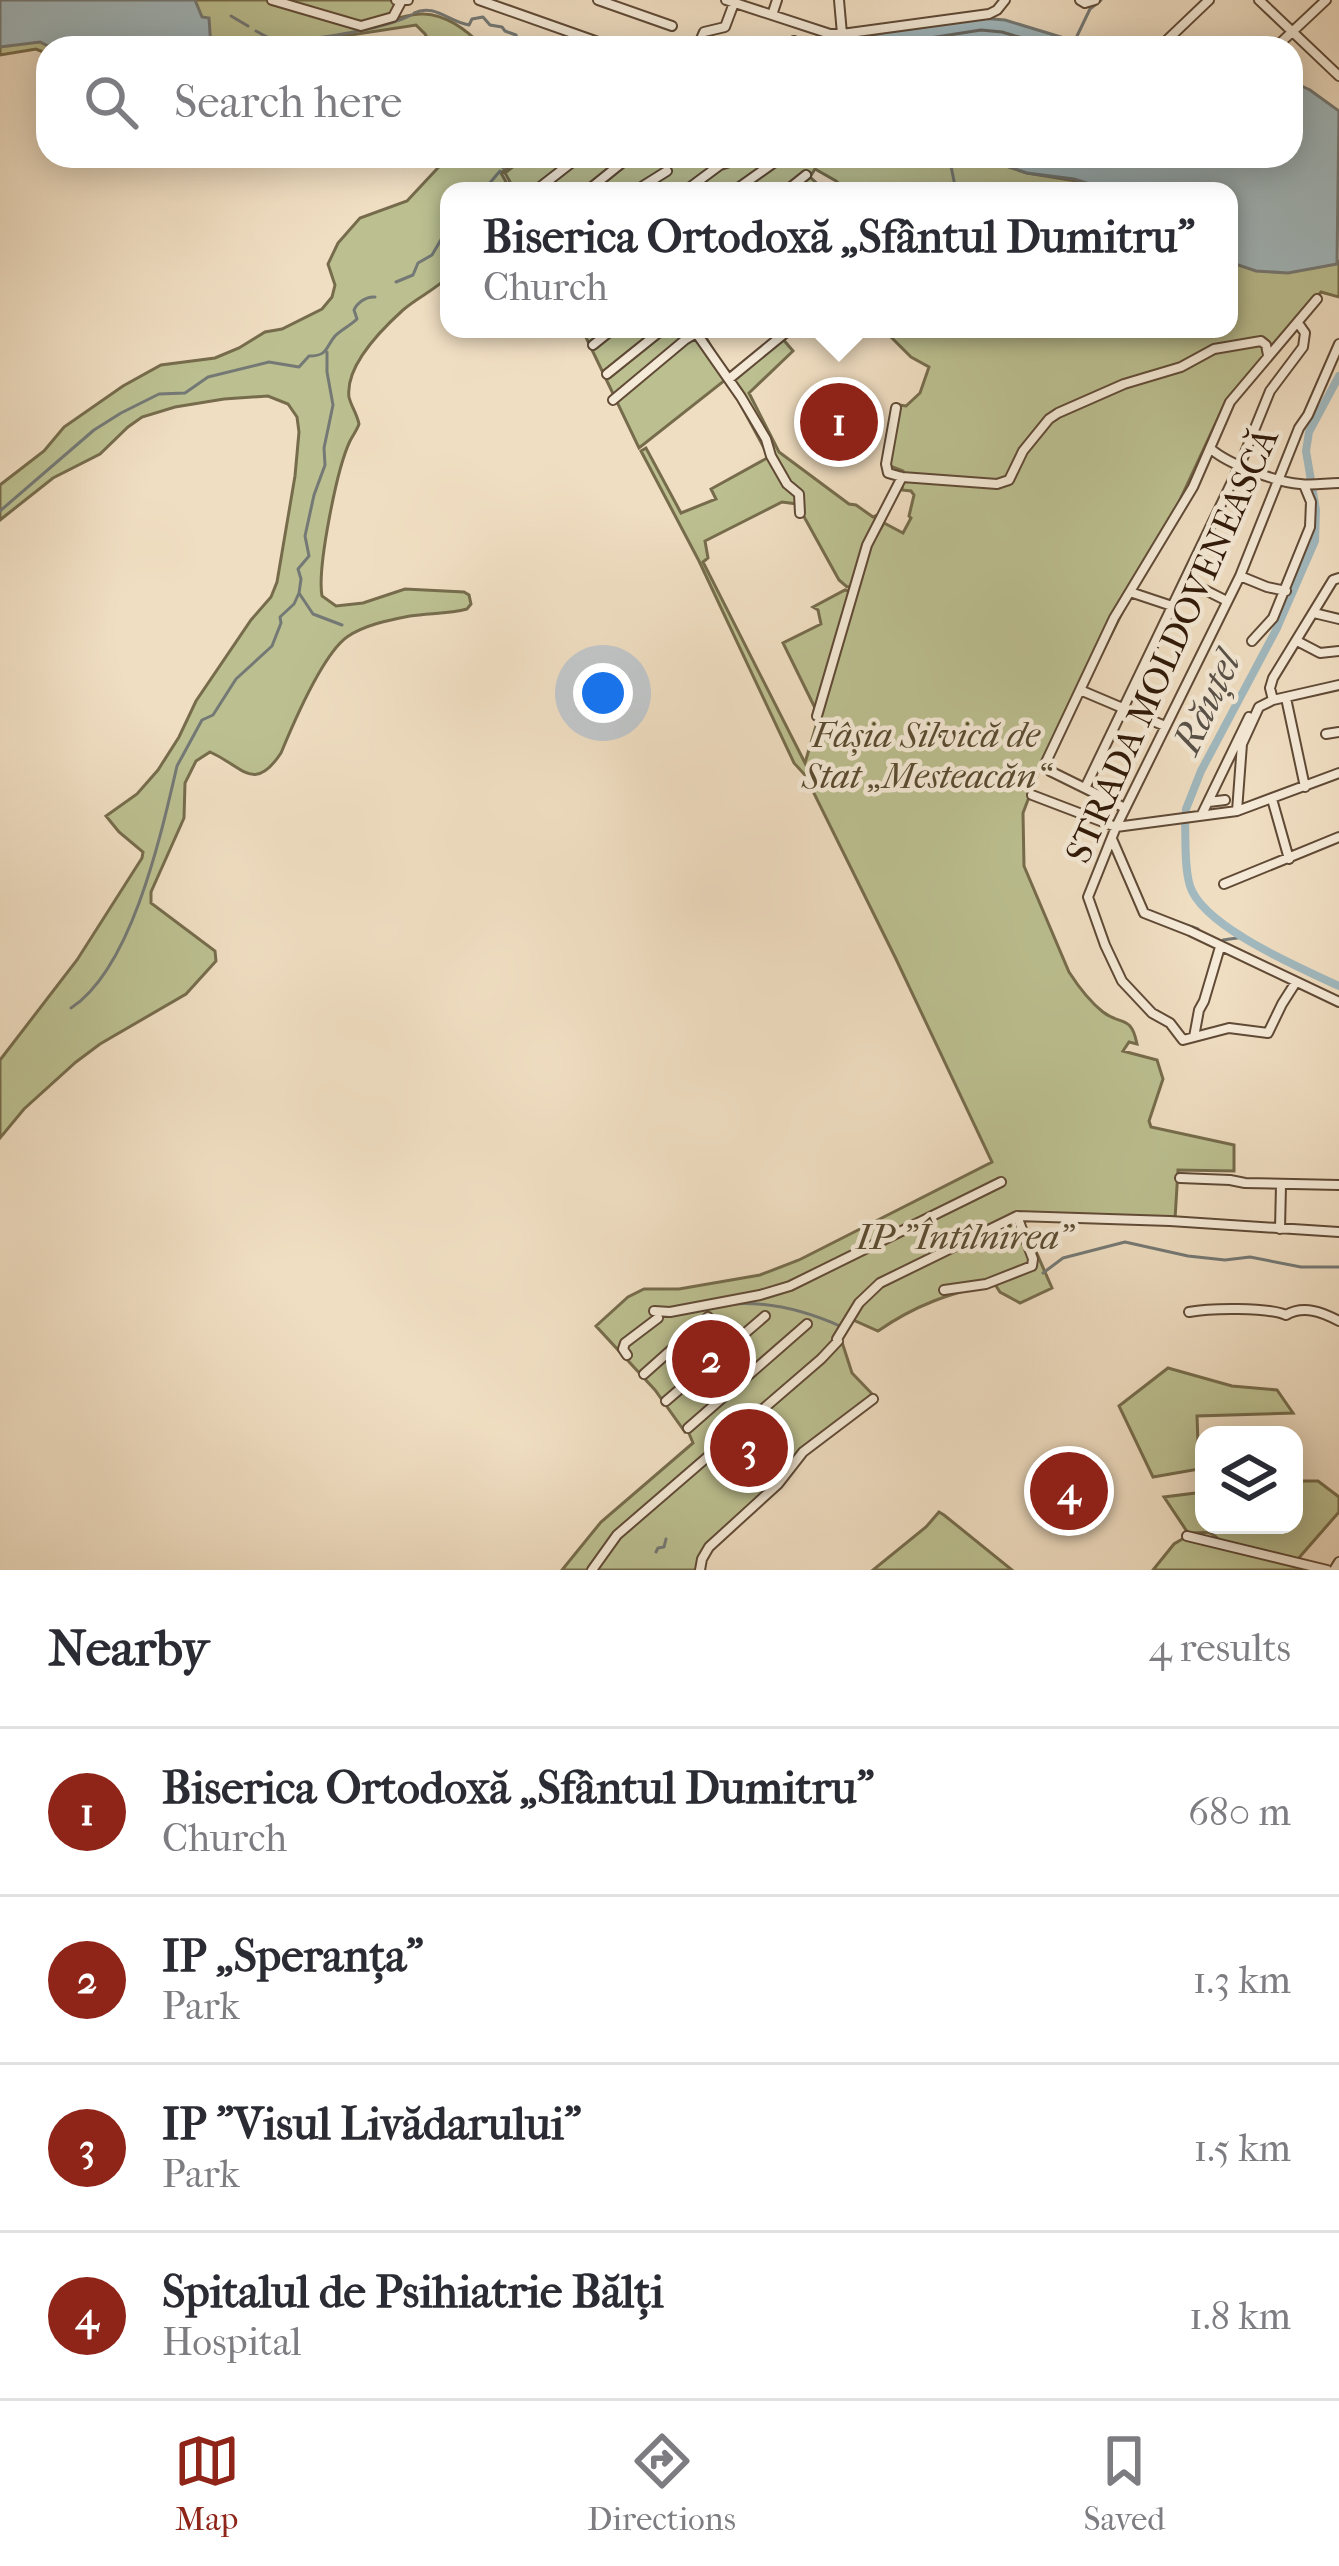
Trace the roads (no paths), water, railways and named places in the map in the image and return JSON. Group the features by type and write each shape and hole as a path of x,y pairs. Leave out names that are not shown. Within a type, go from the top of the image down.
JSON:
{"street":[{"path":"272,0 361,26 393,17 402,1"},
{"path":"479,0 581,36"},
{"path":"598,0 673,26"},
{"path":"772,14 777,0"},
{"path":"839,0 842,34"},
{"path":"703,36 705,31 724,28 730,1 842,34 989,14 1005,0"},
{"path":"1080,0 1095,0"},
{"path":"1171,36 1209,0"},
{"path":"1259,0 1295,36"},
{"path":"1289,36 1325,0"},
{"path":"1303,43 1339,76"},
{"path":"649,182 667,171"},
{"path":"797,182 806,175"},
{"path":"1125,808 1050,771 1046,764 1130,592 1193,487 1230,402 1317,299"},
{"path":"1085,788 1240,465 1270,391 1303,347 1305,333 1298,323"},
{"path":"593,345 602,338"},
{"path":"607,374 652,338"},
{"path":"614,400 688,338"},
{"path":"704,338 787,484 799,494 800,513"},
{"path":"729,379 779,338"},
{"path":"896,409 888,472 902,478 1006,483 1049,419 1063,410 1191,363 1220,347 1261,341 1268,356"},
{"name":"STRADA MOLDOVENEASCĂ","path":"1193,1038 1180,1037 1118,974 1088,897 1116,827 1240,576 1299,428 1339,344"},
{"path":"1210,447 1240,465 1280,479 1305,485 1339,483"},
{"path":"817,716 867,545 902,478"},
{"path":"1252,640 1269,624 1310,527 1311,502 1305,485"},
{"path":"1240,576 1286,590"},
{"path":"1273,700 1271,682 1333,580 1339,578"},
{"path":"1185,580 1227,601"},
{"path":"1130,592 1172,606"},
{"path":"1314,613 1339,620"},
{"path":"1297,641 1319,653 1339,651"},
{"path":"1237,811 1242,744 1259,706 1339,685"},
{"path":"1080,690 1165,726"},
{"path":"1286,698 1305,787"},
{"path":"1202,815 1249,717"},
{"path":"1326,734 1339,732"},
{"path":"1032,794 1116,827 1237,811 1339,773"},
{"path":"1212,791 1228,789"},
{"path":"1272,799 1289,859"},
{"path":"1207,802 1226,800"},
{"path":"1223,884 1339,837"},
{"path":"1112,839 1142,910 1339,1002"},
{"path":"1220,946 1193,1038 1229,1028 1268,1033 1296,982"},
{"path":"1180,1178 1339,1185"},
{"path":"627,1355 623,1345 656,1314 776,1292 1000,1182"},
{"path":"1280,1229 1282,1185"},
{"path":"944,1290 986,1284 1032,1266 1017,1216"},
{"path":"592,1570 617,1535 821,1359 859,1303 880,1283 1017,1216 1339,1232"},
{"path":"1189,1312 1218,1309 1286,1315 1306,1310 1339,1321"},
{"path":"666,1401 765,1316"},
{"path":"644,1374 708,1317"},
{"path":"688,1428 807,1324"},
{"path":"700,1570 709,1547 778,1484 803,1452 873,1399"},
{"path":"1187,1536 1330,1570 1339,1562"}],"water":[{"path":"0,0 195,0 202,17 209,18 210,36 36,36 36,42 0,47"},
{"path":"1005,20 1058,36 871,36 929,24"},
{"path":"1303,87 1339,111 1337,264 1288,273 1238,265 1238,182 1083,182 1012,168 1303,168"}],"waterway":[{"path":"1077,36 1090,9 1101,0"},
{"path":"414,13 435,12 469,25 472,19 483,17 516,36"},
{"path":"324,36 411,15"},
{"path":"231,16 248,26"},
{"path":"256,31 265,36"},
{"path":"951,168 954,182"},
{"path":"491,182 500,171"},
{"path":"396,282 413,275 418,263 432,255 440,241"},
{"path":"0,511 94,430 121,413 159,394 185,393 208,377 269,362 299,367 309,356 323,353 357,319 354,310 360,303 375,297"},
{"path":"327,352 333,405 325,465 305,536 309,556 298,569 299,593 313,614 342,625"},
{"name":"Răuțel","path":"1339,376 1309,432 1306,451 1316,510 1315,541 1277,628 1201,771 1185,820 1188,878 1199,901 1255,945 1339,986"},
{"path":"71,1008 92,989 127,932 153,862 177,766 202,720 213,715 236,679 272,646 280,617 299,593"},
{"path":"1169,919 1198,929"},
{"path":"1223,940 1244,937"},
{"path":"1043,1273 1063,1258 1125,1242 1188,1256 1339,1267"},
{"path":"682,1314 729,1304 758,1304 801,1312 842,1327"},
{"path":"754,1470 770,1443"},
{"path":"656,1552 666,1539"}],"place":[{"name":"Biserica Ortodoxă „Sfântul Dumitru”","path":"839,422"},
{"name":"IP „Speranța”","path":"711,1359"},
{"name":"IP \"Visul Livădarului\"","path":"749,1448"},
{"name":"Spitalul de Psihiatrie Bălți","path":"1069,1491"}],"park label":[{"name":"Fâșia Silvică de Stat „Mesteacăn“","path":"926,754"},
{"name":"IP \"Întîlnirea\"","path":"964,1236"}]}
